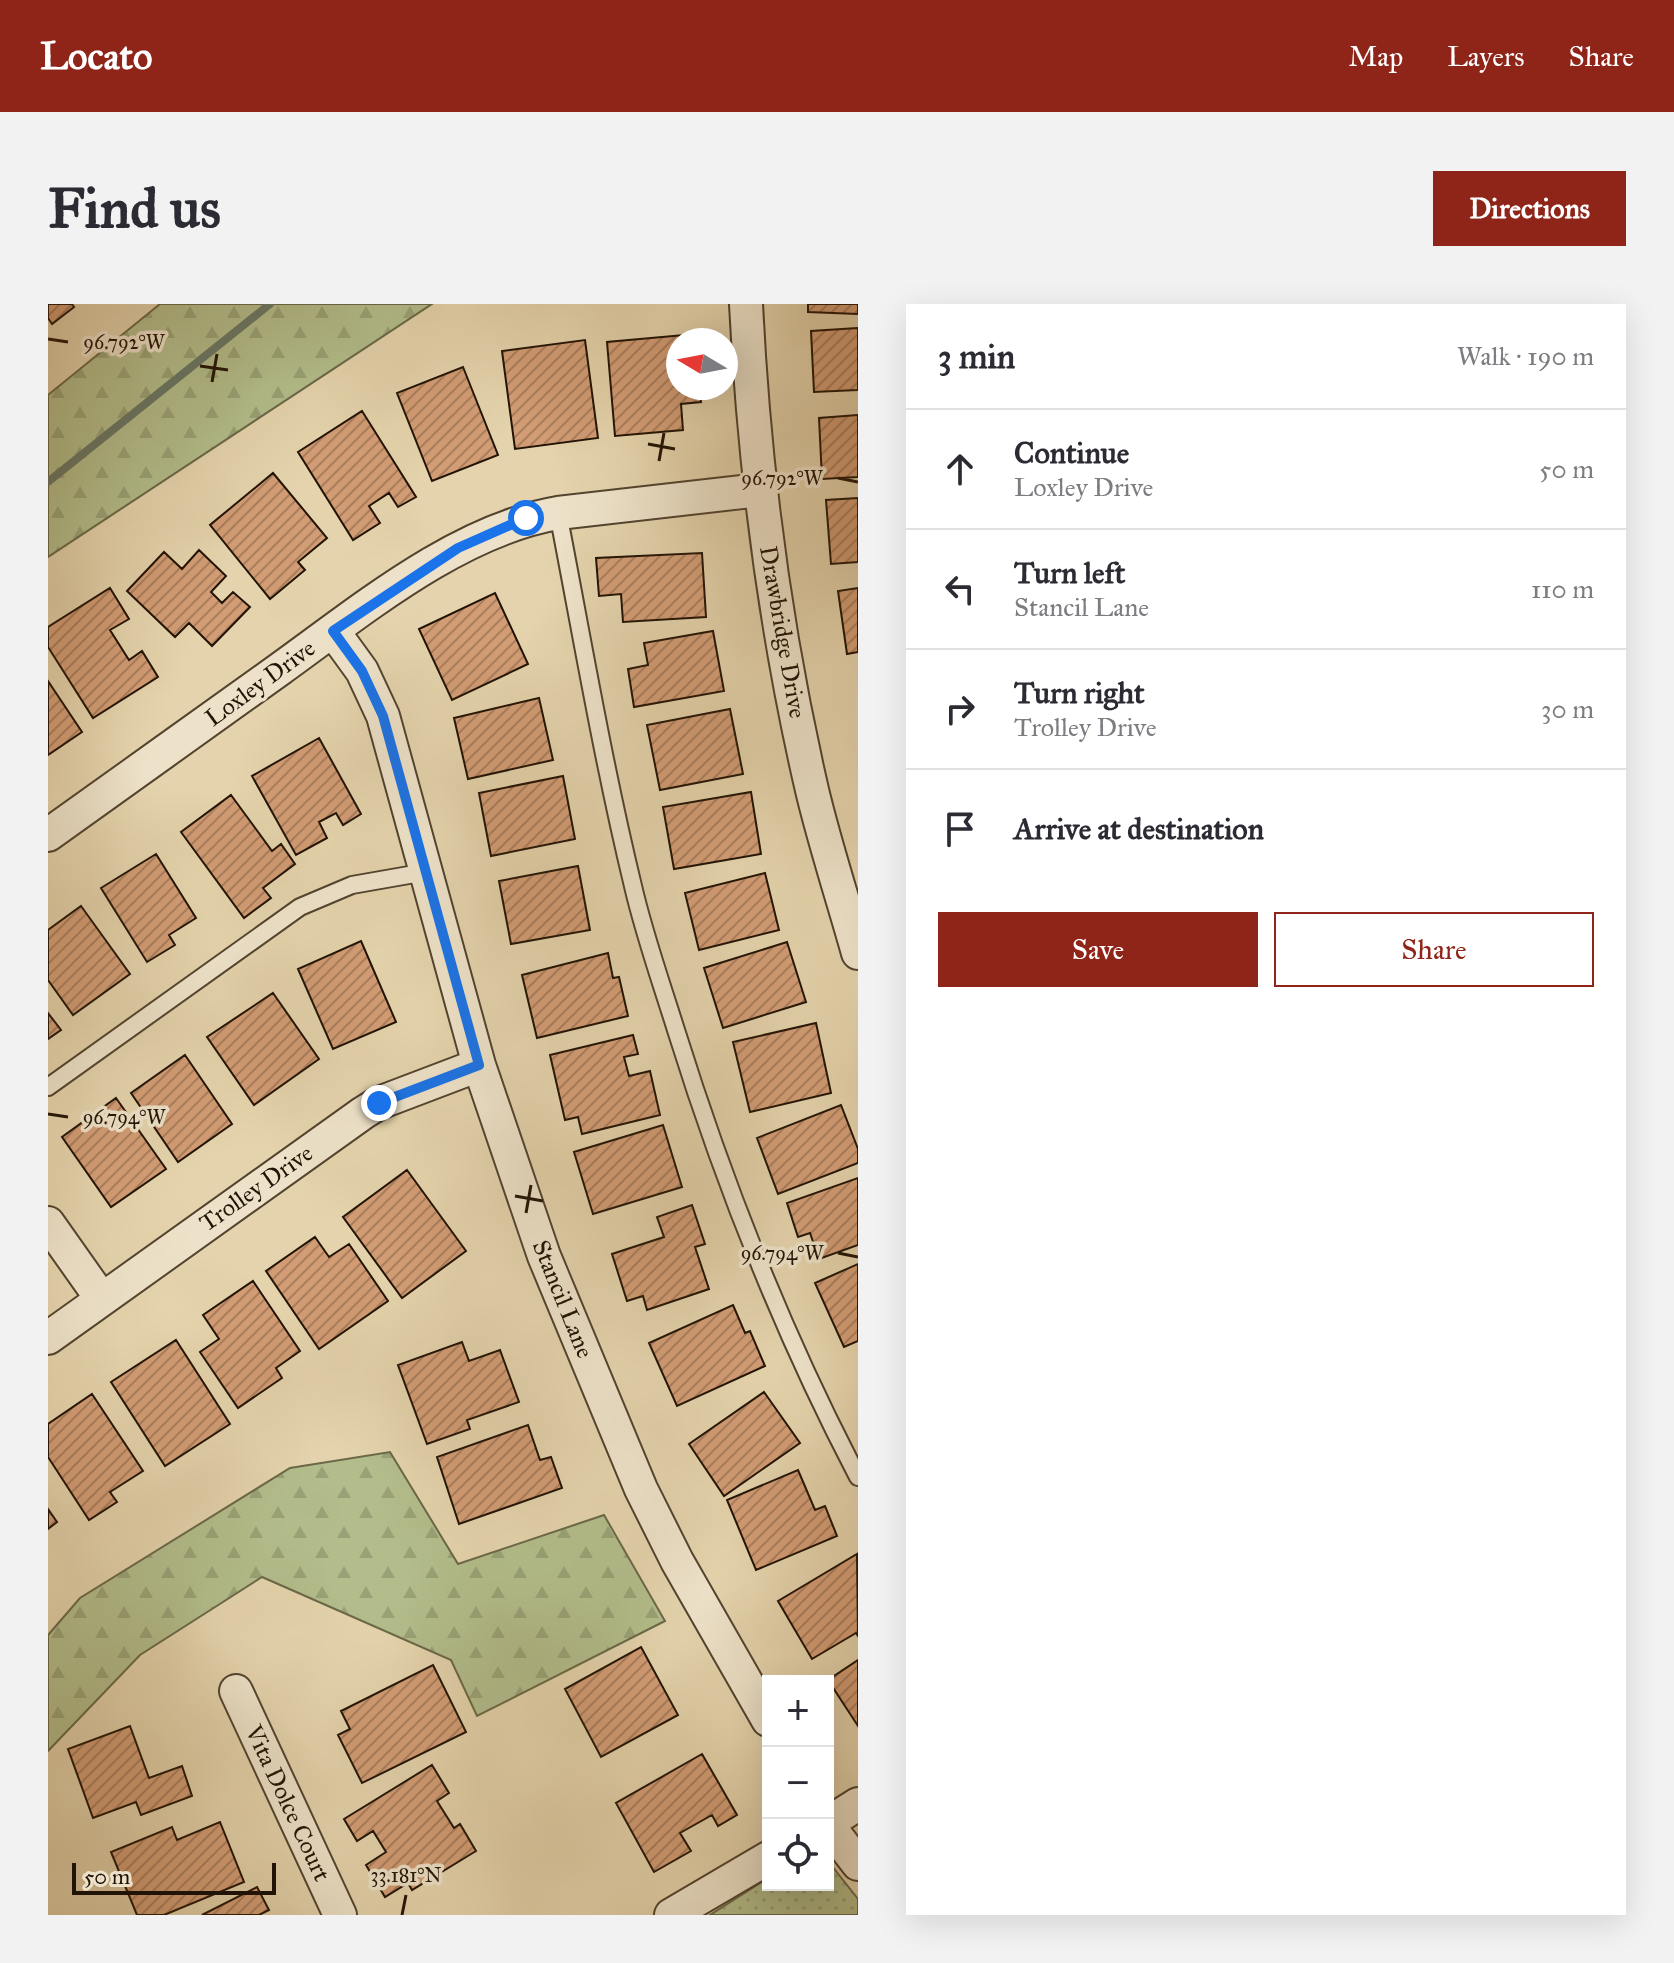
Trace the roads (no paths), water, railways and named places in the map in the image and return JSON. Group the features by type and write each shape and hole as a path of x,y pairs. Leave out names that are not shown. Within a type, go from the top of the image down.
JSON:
{"street":[{"name":"Drawbridge Drive","path":"746,304 760,490 774,595 797,720 858,953"},
{"name":"Loxley Drive","path":"48,835 333,631 458,548 526,518 760,490"},
{"name":"Stancil Lane","path":"333,631 362,671 383,716 479,1065 544,1256 641,1489 677,1561 762,1710"},
{"name":"Trolley Drive","path":"48,1338 363,1113 379,1103 479,1065"},
{"path":"48,1223 101,1298"},
{"name":"Vita Dolce Court","path":"236,1691 340,1915"},
{"path":"834,1820 858,1804"},
{"path":"834,1832 858,1864"},
{"path":"671,1915 762,1862"}],"lane":[{"path":"558,513 611,789 634,889 661,982 705,1122 750,1243 782,1320 858,1477"},
{"path":"48,1087 300,907 352,885 426,872"}],"waterway":[{"path":"48,482 270,304"}]}
